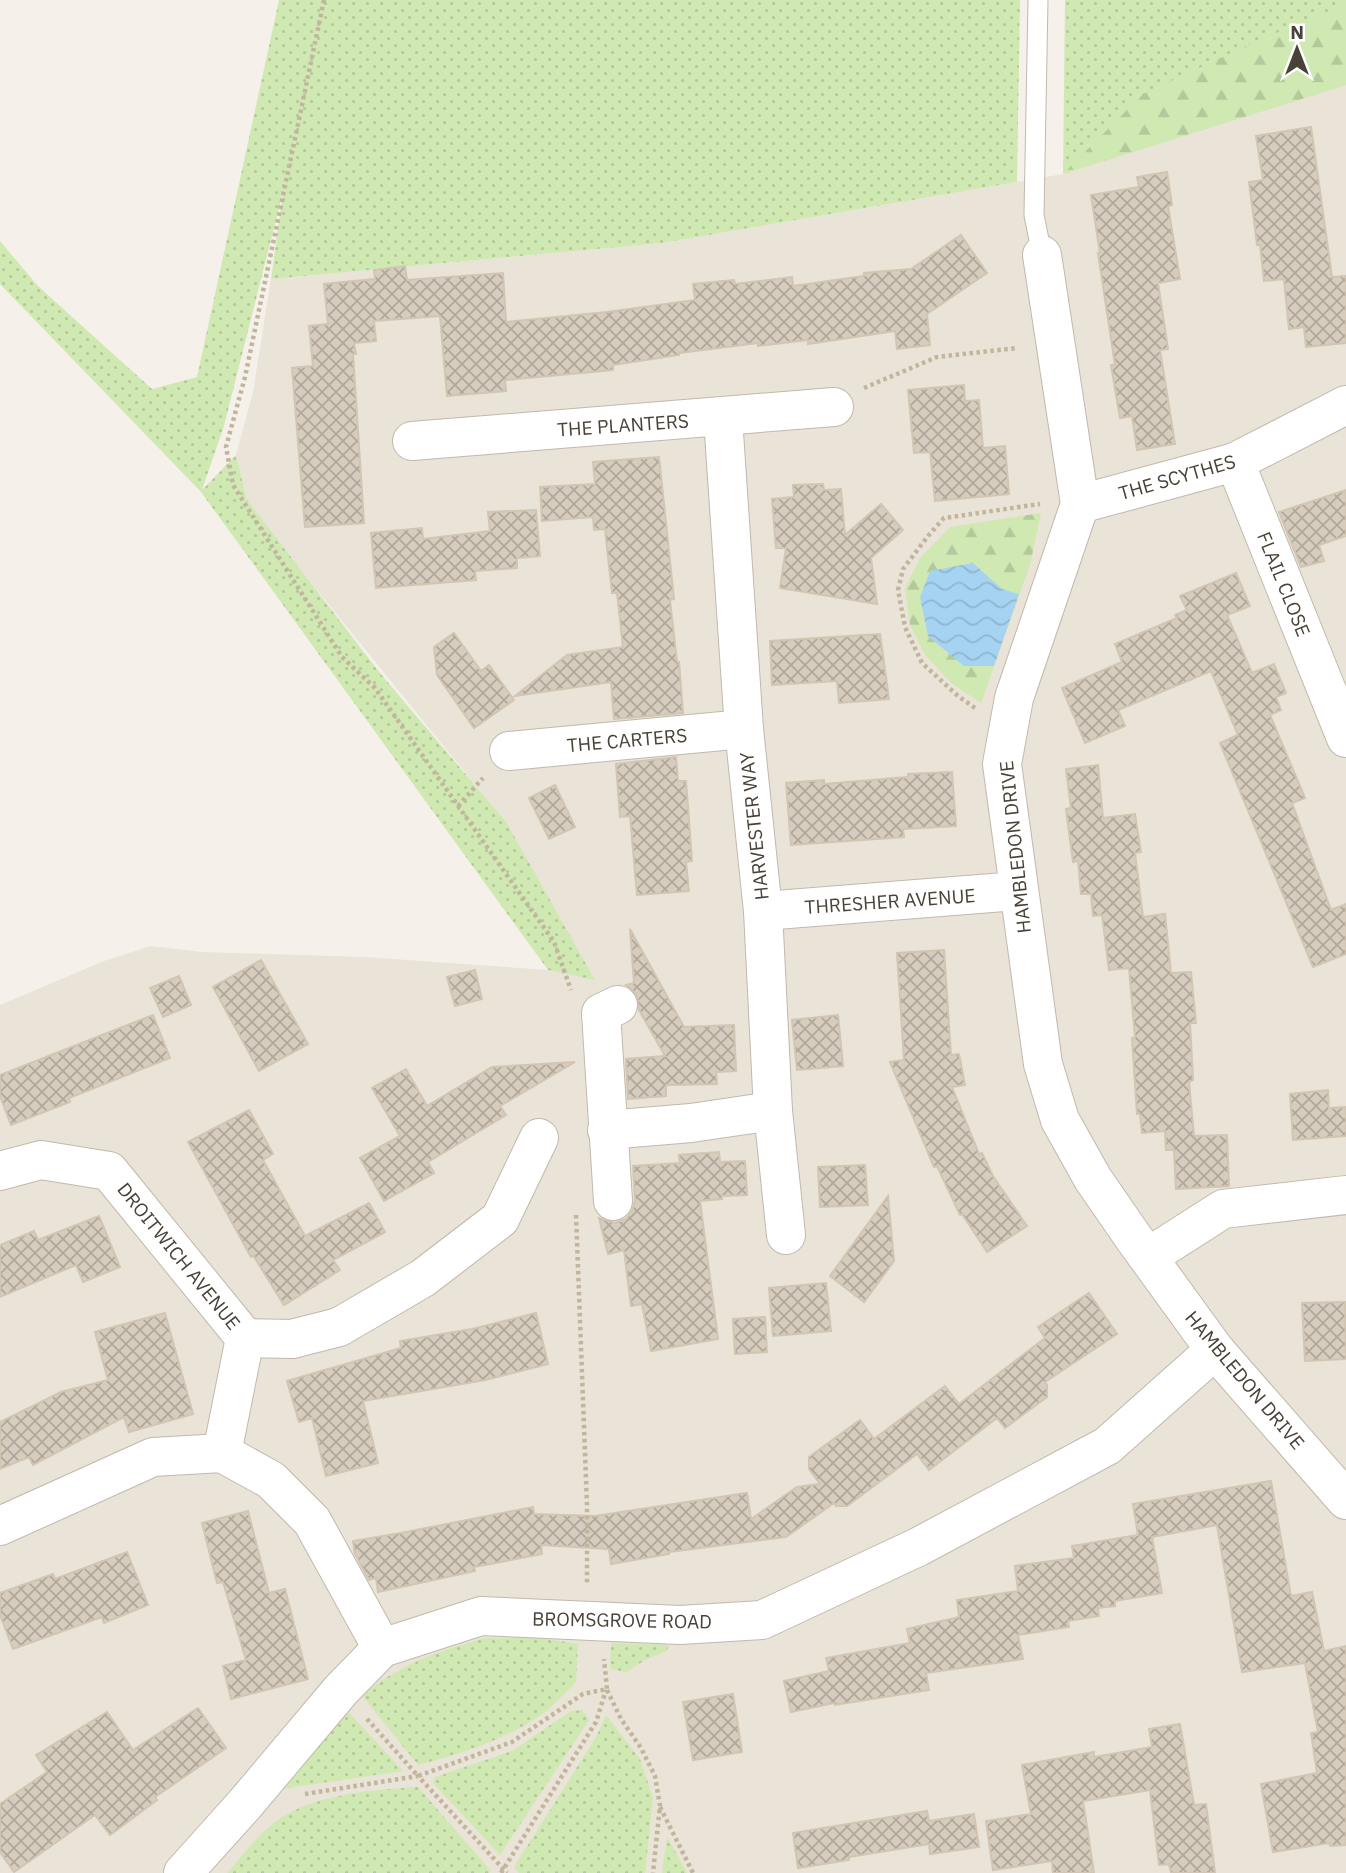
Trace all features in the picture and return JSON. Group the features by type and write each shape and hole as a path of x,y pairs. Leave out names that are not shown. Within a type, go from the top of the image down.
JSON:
{"street":[{"name":"HAMBLEDON DRIVE","path":"1042,254 1080,501 1014,698 1002,764 1043,1064 1060,1120 1093,1179 1215,1350 1346,1500"},
{"name":"THE SCYTHES","path":"1080,501 1235,462 1346,405"},
{"name":"THE PLANTERS","path":"412,441 834,407"},
{"name":"HARVESTER WAY","path":"723,418 744,729 763,911 774,1111 786,1235"},
{"name":"FLAIL CLOSE","path":"1235,462 1342,715"},
{"name":"THE CARTERS","path":"509,751 744,729"},
{"name":"THRESHER AVENUE","path":"763,911 1018,891"},
{"path":"594,1203 607,1130 601,1013 618,1005"},
{"path":"607,1130 691,1123 774,1111"},
{"path":"245,1338 292,1339 339,1327 423,1278 500,1219 539,1138"},
{"name":"DROITWICH AVENUE","path":"0,1171 41,1160 109,1171 245,1338 222,1453"},
{"path":"1148,1257 1223,1209 1346,1195"},
{"name":"BROMSGROVE ROAD","path":"183,1873 341,1690 382,1648 481,1616 680,1625 762,1620 918,1547 1107,1446 1215,1350"},
{"path":"0,1526 153,1457 222,1453 271,1480 312,1521 382,1648"}],"lane":[{"path":"1038,0 1034,215 1042,254"}],"path":[{"path":"324,0 245,377 226,447 233,485 342,657 375,688 554,942 571,988 571,1002"},
{"path":"834,407 865,387 937,357 1056,344"},
{"path":"1008,729 958,696 922,663 905,627 898,590 903,569 944,519 1080,501"},
{"path":"594,1203 587,1491 593,1620 607,1689 656,1776 660,1806 653,1873"},
{"path":"245,1804 418,1776 512,1742 583,1694 607,1689"},
{"path":"341,1690 504,1872 596,1722 607,1689"},
{"path":"660,1806 693,1873"}],"shaded area":[{"path":"1346,85 1346,1873 0,1873 0,1005 104,961 151,946 202,952 365,957 548,970 594,979 506,823 248,505 236,455 253,392 271,279 662,243 1063,174"}],"green space":[{"path":"279,0 1020,0 1017,182 662,243 271,279 283,192 224,426 202,490 236,455 247,500 380,673 506,822 595,980 548,970 201,492 0,284 0,241 38,286 152,389 197,377"},
{"path":"1065,0 1346,0 1346,85 1063,174"},
{"path":"1346,4 1346,85 1063,174 1143,94 1255,42"},
{"path":"1041,513 1030,565 981,703 951,683 925,655 910,625 905,588 920,558 950,527"},
{"path":"485,1638 541,1638 578,1644 576,1682 544,1713 515,1731 467,1751 418,1765 362,1695 421,1660"},
{"path":"611,1643 669,1645 667,1651 645,1660 627,1672 610,1669"},
{"path":"344,1707 403,1771 274,1790"},
{"path":"582,1710 589,1720 500,1855 433,1783 435,1777 512,1751 571,1711"},
{"path":"606,1715 640,1759 653,1798 645,1873 519,1873 514,1867 596,1737"},
{"path":"418,1787 490,1870 489,1873 227,1873 268,1828 300,1808 359,1792"},
{"path":"667,1837 687,1873 662,1873"}],"water":[{"path":"973,563 1002,589 1019,594 994,666 964,666 928,636 920,597 930,571"}],"building":[{"path":"1311,127 1332,277 1346,276 1346,343 1306,347 1304,327 1289,329 1284,279 1264,281 1249,182 1263,180 1256,136"},
{"path":"1167,172 1172,205 1168,206 1180,279 1158,283 1168,349 1160,350 1175,444 1137,450 1132,416 1120,418 1091,195 1139,187 1137,177"},
{"path":"961,235 987,273 927,314 930,345 897,349 895,331 808,344 808,340 758,346 758,343 613,365 613,370 505,380 506,391 447,396 440,316 374,321 376,341 354,343 356,354 353,354 364,523 305,527 292,368 313,366 309,326 328,324 324,284 375,279 374,270 405,266 407,280 503,273 506,322 695,300 693,284 734,280 735,284 792,277 793,286 864,276 864,273 911,269"},
{"path":"964,385 965,401 979,400 983,448 1005,446 1009,494 935,501 930,452 914,453 908,390"},
{"path":"659,457 674,599 670,600 683,713 614,719 611,682 515,696 567,655 623,647 617,593 612,593 605,529 594,530 593,517 542,521 540,487 595,484 593,462"},
{"path":"823,484 824,490 841,489 845,535 881,504 903,530 871,558 877,604 780,588 786,548 776,548 772,499 794,497 793,485"},
{"path":"1346,490 1346,536 1319,545 1324,561 1301,567 1279,512"},
{"path":"536,510 540,556 517,558 517,568 475,571 476,580 376,588 371,533 422,528 423,539 490,531 488,512"},
{"path":"1236,573 1250,606 1227,615 1252,673 1274,664 1286,693 1276,697 1281,710 1270,715 1305,798 1292,803 1331,910 1346,904 1346,954 1313,967 1220,743 1238,735 1211,671 1118,710 1125,726 1085,743 1062,688 1122,662 1115,644 1177,618 1175,615 1187,610 1180,596"},
{"path":"454,633 481,671 489,665 514,700 474,728 437,675 434,647"},
{"path":"880,634 889,699 839,703 837,681 772,685 770,641"},
{"path":"676,757 678,781 686,781 692,861 686,862 689,891 637,895 630,816 620,817 616,764"},
{"path":"1098,765 1103,818 1135,814 1141,852 1135,853 1143,917 1165,914 1171,973 1191,972 1196,1023 1190,1023 1193,1080 1189,1082 1194,1136 1227,1135 1229,1186 1176,1189 1174,1150 1166,1150 1165,1131 1142,1133 1140,1114 1137,1114 1132,1038 1135,1037 1129,968 1109,970 1102,915 1093,916 1091,894 1081,894 1078,861 1073,862 1066,809 1071,808 1066,769"},
{"path":"952,772 956,826 903,829 904,837 791,845 786,783 824,780 824,784 908,777 908,774"},
{"path":"555,785 575,827 549,839 529,798"},
{"path":"630,929 684,1027 734,1025 736,1071 716,1072 717,1084 666,1085 666,1096 628,1099 626,1059 665,1056 639,1010 637,995 626,985 634,983"},
{"path":"944,950 951,1055 959,1054 965,1085 952,1087 979,1154 982,1153 993,1176 1027,1226 987,1252 962,1214 960,1215 937,1166 934,1167 890,1062 904,1060 897,953"},
{"path":"261,960 308,1044 259,1071 213,987"},
{"path":"475,970 482,999 455,1006 447,977"},
{"path":"179,976 191,1005 163,1017 150,988"},
{"path":"153,1015 170,1058 69,1098 70,1102 11,1125 0,1096 0,1075"},
{"path":"838,1015 843,1066 797,1070 792,1020"},
{"path":"575,1062 500,1106 506,1115 428,1162 434,1173 384,1201 360,1158 400,1136 372,1088 406,1069 427,1106 492,1067"},
{"path":"1328,1090 1329,1108 1346,1107 1346,1136 1293,1140 1290,1094"},
{"path":"249,1110 273,1154 263,1160 305,1236 369,1203 385,1232 333,1260 340,1270 284,1305 253,1255 251,1257 188,1142"},
{"path":"719,1152 720,1162 745,1161 747,1195 722,1196 722,1199 700,1201 718,1339 651,1351 642,1304 631,1306 624,1250 608,1254 599,1218 615,1223 626,1219 632,1211 635,1200 633,1166 680,1163 679,1155"},
{"path":"865,1165 868,1205 820,1207 818,1167"},
{"path":"888,1196 894,1261 864,1302 830,1276"},
{"path":"99,1216 120,1267 83,1282 76,1265 0,1297 0,1245 34,1231 38,1240"},
{"path":"826,1283 831,1331 773,1336 769,1288"},
{"path":"1089,1293 1117,1334 1045,1382 1047,1397 1005,1428 997,1418 929,1470 917,1454 847,1506 836,1506 834,1503 786,1537 669,1552 611,1564 609,1549 541,1545 542,1554 474,1567 475,1571 378,1592 376,1578 369,1580 355,1554 353,1541 533,1507 534,1514 595,1516 747,1493 751,1519 797,1487 820,1484 809,1469 809,1457 860,1420 874,1439 945,1386 959,1404 1045,1338 1038,1327"},
{"path":"1345,1302 1346,1359 1305,1361 1302,1303"},
{"path":"165,1313 193,1414 129,1432 124,1417 33,1465 29,1457 0,1469 0,1422 61,1392 108,1380 95,1332"},
{"path":"536,1313 548,1364 485,1380 363,1401 378,1463 326,1476 312,1418 299,1422 287,1381 401,1348 400,1341 472,1329"},
{"path":"765,1317 767,1352 735,1354 733,1319"},
{"path":"1271,1481 1291,1596 1312,1592 1324,1651 1346,1646 1346,1845 1330,1846 1329,1843 1273,1852 1261,1784 1317,1773 1311,1733 1318,1732 1305,1663 1242,1672 1217,1525 1152,1537 1162,1593 1115,1601 1115,1606 1098,1608 1099,1616 1068,1621 1069,1627 1018,1635 1023,1659 926,1673 929,1690 835,1705 834,1703 791,1712 784,1681 829,1671 826,1658 910,1643 907,1629 959,1617 957,1600 1018,1591 1015,1566 1074,1558 1072,1546 1138,1535 1133,1504"},
{"path":"248,1511 269,1593 285,1589 308,1679 231,1699 223,1666 246,1660 223,1582 217,1583 202,1523"},
{"path":"127,1552 148,1605 104,1623 102,1617 13,1649 0,1615 0,1593 53,1574 55,1579"},
{"path":"733,1694 742,1752 693,1760 683,1702"},
{"path":"198,1708 226,1748 155,1797 157,1800 110,1835 95,1815 14,1872 0,1852 0,1804 47,1772 36,1755 107,1712 133,1750"},
{"path":"1180,1724 1194,1805 1206,1804 1215,1873 1171,1873 1169,1864 1159,1865 1150,1790 1083,1801 1094,1873 1053,1873 1052,1861 993,1870 986,1821 1031,1814 1022,1765 1094,1752 1094,1757 1152,1747 1149,1729"},
{"path":"927,1811 929,1821 974,1814 979,1847 930,1854 929,1844 798,1868 793,1833"}]}
